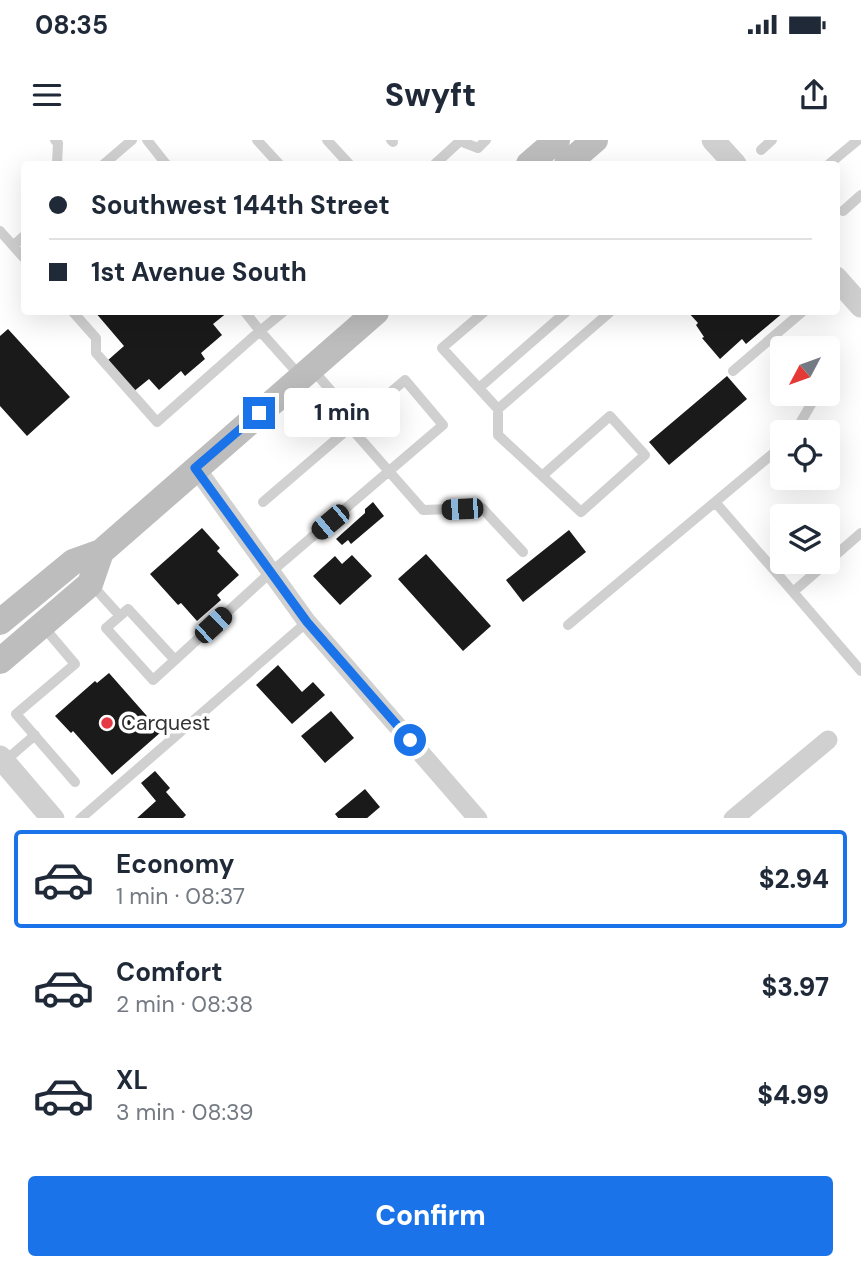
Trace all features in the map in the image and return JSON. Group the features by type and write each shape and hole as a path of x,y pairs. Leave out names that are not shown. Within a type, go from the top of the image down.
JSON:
{"main road":[{"path":"532,161 557,140"},
{"path":"571,161 595,140"},
{"path":"0,622 73,562 101,552 372,315"},
{"path":"0,661 90,583 101,552"}],"street":[{"path":"713,140 732,161"},
{"path":"840,283 861,306"},
{"path":"195,468 307,622 478,818"},
{"path":"733,818 828,740"},
{"path":"3,763 53,818"}],"lane":[{"path":"55,140 58,144 57,161"},
{"path":"108,161 132,140"},
{"path":"147,140 164,161"},
{"path":"257,140 276,161"},
{"path":"327,140 346,161"},
{"path":"438,161 460,141 478,148 486,140"},
{"path":"761,150 772,140"},
{"path":"834,161 858,140"},
{"path":"843,211 861,195"},
{"path":"0,231 21,255"},
{"path":"13,246 21,239"},
{"path":"76,315 96,338 96,353 157,422 279,315"},
{"path":"247,315 260,331 306,372 354,424 389,472 423,510 482,508 523,552"},
{"path":"480,315 442,348 498,409 498,435 542,476 581,512 645,455 610,416 542,476"},
{"path":"479,388 563,315"},
{"path":"498,409 607,315"},
{"path":"733,371 798,315"},
{"path":"175,660 128,608 106,628 153,680 175,660 271,572 443,425 405,380 263,502"},
{"path":"568,625 770,456"},
{"path":"715,502 861,671"},
{"path":"793,592 861,533"},
{"path":"90,583 120,616"},
{"path":"80,818 307,622"},
{"path":"41,625 75,664 16,714 75,782"},
{"path":"3,763 35,735"}],"building":[{"path":"98,315 224,315 213,324 222,335 201,353 205,359 185,376 181,371 159,390 149,379 133,392 107,361 124,346"},
{"path":"691,315 780,315 746,344 742,339 720,359 702,338 704,337 696,325 698,323"},
{"path":"8,329 70,397 27,436 0,406 0,336"},
{"path":"727,376 747,399 669,465 649,442"},
{"path":"373,502 384,516 351,544 348,540 342,545 336,539 365,513 365,509"},
{"path":"202,528 220,548 217,551 239,575 217,595 221,600 197,621 181,603 178,605 150,574"},
{"path":"569,530 586,552 523,602 506,580"},
{"path":"426,554 491,626 463,651 398,579"},
{"path":"352,555 372,576 340,605 313,576 335,556 342,564"},
{"path":"278,665 302,692 313,682 325,695 292,724 256,685"},
{"name":"Carquest","path":"109,673 161,732 112,775 73,731 71,733 55,716 95,681 97,683"},
{"path":"331,711 354,738 325,763 301,736"},
{"path":"155,771 170,788 166,792 186,815 183,818 137,818 156,801 141,783"},
{"path":"365,789 380,807 367,818 338,818 335,814"}],"place":[{"name":"Carquest","path":"107,723"}],"route":[{"path":"259,413 195,468 307,622 410,740"}]}
